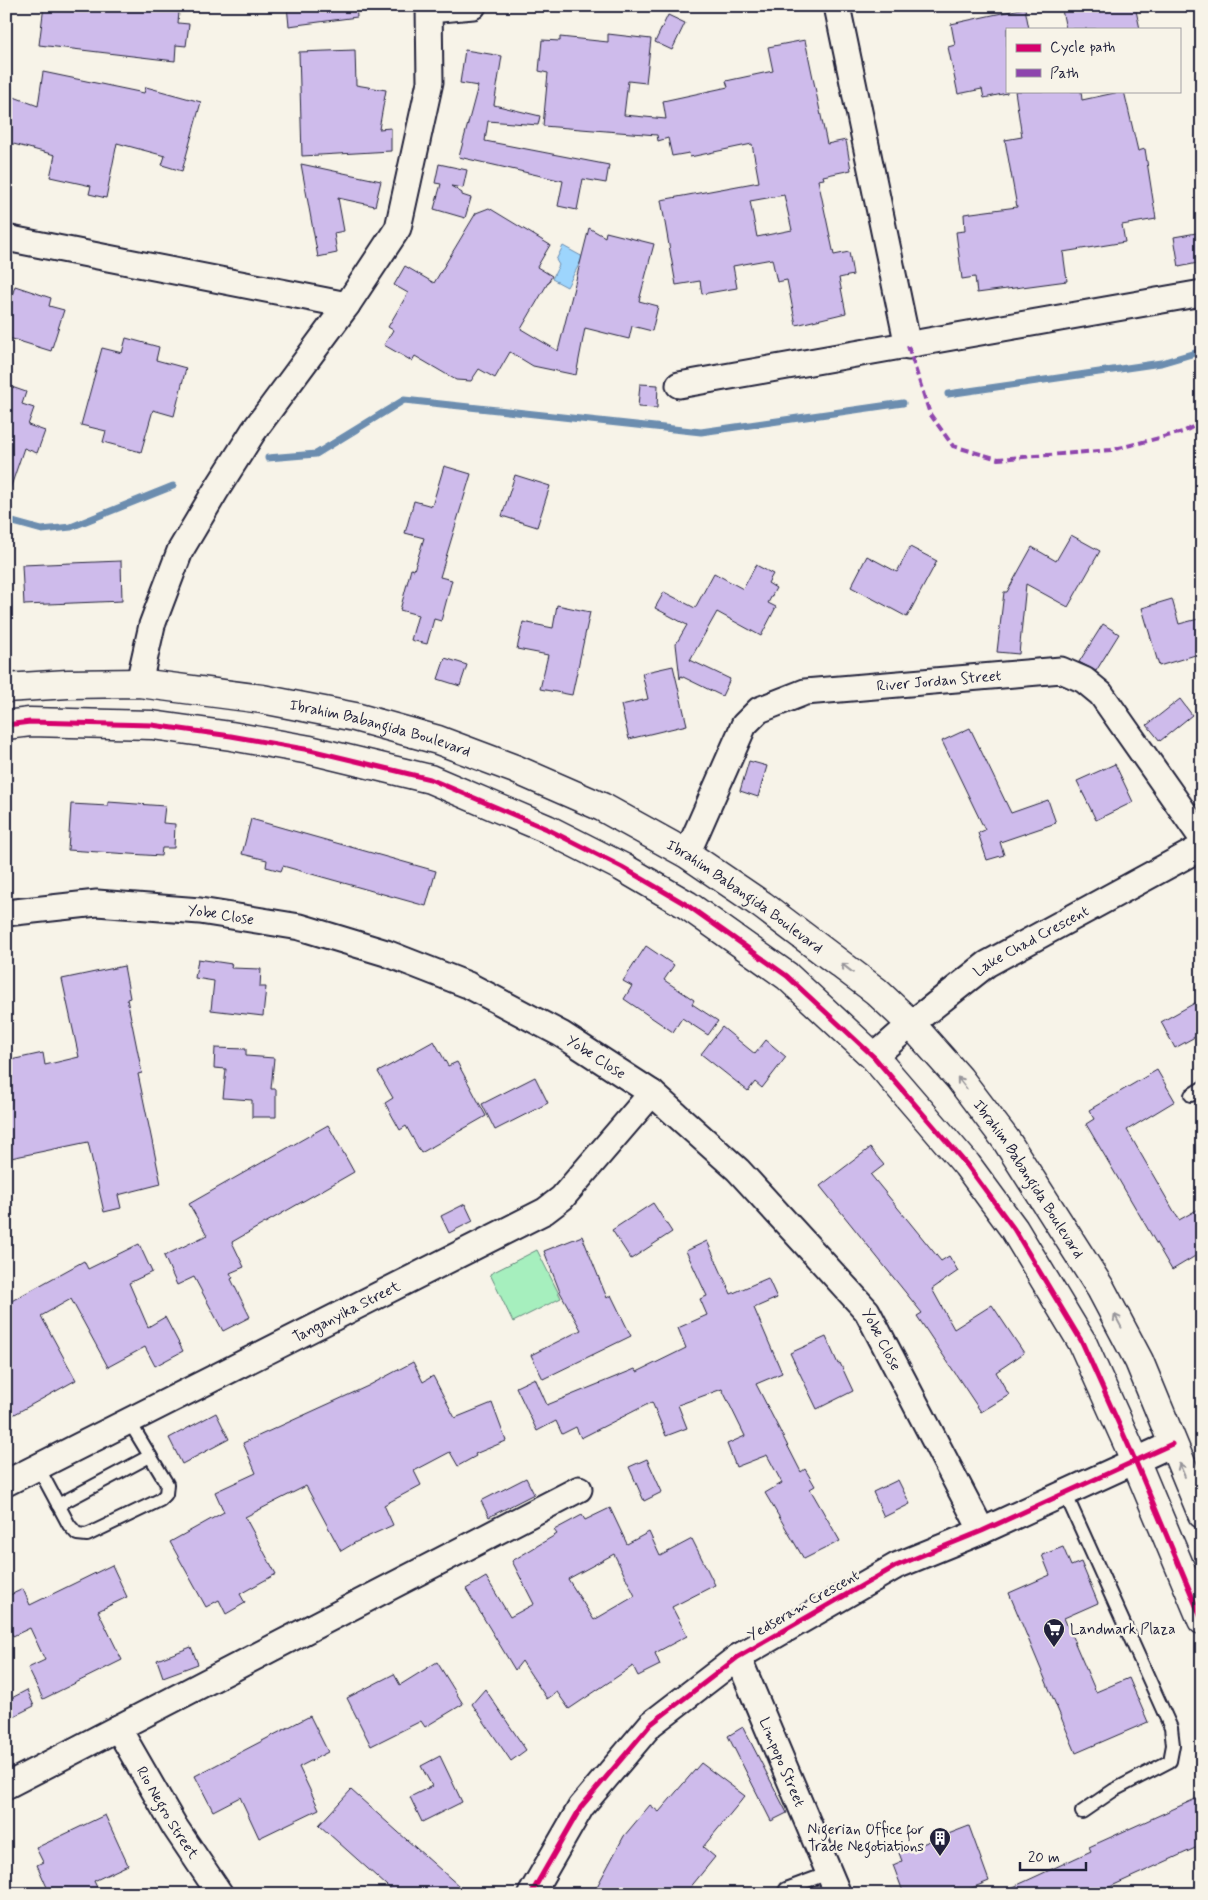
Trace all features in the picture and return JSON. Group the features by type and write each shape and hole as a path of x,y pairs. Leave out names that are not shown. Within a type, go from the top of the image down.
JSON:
{"street":[{"path":"139,683 152,625 180,551 214,492 253,432 348,305 398,228 430,82 430,8 473,6"},
{"path":"837,6 908,346"},
{"path":"6,238 348,305"},
{"path":"679,385 908,346 1202,292"},
{"name":"River Jordan Street","path":"687,854 744,725 759,710 805,692 1061,670 1084,680 1101,694 1202,838"},
{"name":"Ibrahim Babangida Boulevard","path":"6,688 68,684 139,683 262,699 355,716 438,740 515,769 602,807 687,854 836,960 876,991 911,1024 959,1078 1006,1140 1101,1288 1139,1361 1202,1514"},
{"path":"6,724 30,722 152,725 310,750 430,779 547,829 622,866 687,905 786,976 874,1057 967,1165 1014,1229 1082,1342 1135,1460 1202,1620"},
{"name":"Lake Chad Crescent","path":"874,1057 911,1024 987,964 1202,847"},
{"name":"Yobe Close","path":"6,913 97,903 200,911 300,927 386,953 468,986 561,1034 652,1093 738,1170 867,1311 982,1531"},
{"name":"Tanganyika Street","path":"6,1483 545,1211 562,1198 652,1093"},
{"name":"Yedseram Crescent","path":"531,1894 581,1807 651,1724 738,1657 896,1566 982,1531 1172,1444"},
{"path":"6,1786 579,1489"},
{"name":"Limpopo Street","path":"738,1657 834,1884"},
{"name":"Rio Negro Street","path":"118,1728 175,1827 220,1894"}],"lane":[{"path":"38,1467 69,1525 77,1534 87,1535 160,1500 166,1494 167,1484 129,1421"},
{"path":"58,1505 150,1456"},
{"path":"1065,1493 1171,1728 1173,1745 1170,1760 1114,1790 1082,1812"},
{"path":"783,1894 786,1889 834,1884"}],"green space":[{"path":"537,1250 561,1298 513,1322 490,1274"}],"water":[{"path":"563,246 583,257 567,287 552,279 559,265 556,260"}],"building":[{"path":"44,6 130,6 179,12 178,23 189,24 186,46 176,45 175,61 39,45"},
{"path":"287,6 356,6 357,17 289,26"},
{"path":"1077,6 1100,6 1101,10 1116,6 1135,6 1140,28 1066,28 1062,10"},
{"path":"1025,8 1029,28 1006,28 1007,93 984,98 982,89 958,94 948,47 955,45 951,24"},
{"path":"668,15 685,23 672,50 655,42"},
{"path":"608,34 651,39 646,83 628,81 624,115 666,119 663,101 728,87 726,81 773,71 768,47 805,40 827,144 846,140 851,170 823,176 824,179 818,180 834,255 849,252 853,275 839,278 846,313 796,325 787,280 777,282 772,259 733,266 737,288 702,294 700,281 676,285 661,200 759,182 752,144 690,157 689,153 672,156 668,138 658,141 657,135 543,126 548,73 539,71 542,40 560,41 560,37 608,42","holes":["784,195 792,230 757,237 750,201"]},
{"path":"355,50 356,85 386,90 379,129 391,128 391,151 302,156 299,52"},
{"path":"465,50 502,56 494,105 540,116 538,125 488,121 485,141 609,165 606,183 583,179 577,210 558,206 563,181 459,157 478,86 460,83"},
{"path":"43,72 144,93 146,87 201,102 182,171 162,165 165,156 117,143 106,198 89,194 91,186 50,177 55,155 6,142 6,94 38,106"},
{"path":"1015,92 1081,92 1082,100 1124,92 1138,151 1145,149 1156,219 1122,225 1125,242 1063,252 1067,281 977,293 975,277 962,279 956,232 965,231 964,214 1017,207 1005,140 1022,137"},
{"path":"301,164 381,181 375,206 338,198 344,231 334,233 337,253 318,257"},
{"path":"439,164 467,170 463,188 451,186 462,193 462,195 471,198 465,218 434,209 441,184 435,183"},
{"path":"489,208 550,245 537,267 552,276 521,329 558,351 589,228 605,237 606,232 654,244 639,301 658,306 652,331 632,326 629,339 585,328 576,375 533,366 510,352 495,378 479,369 471,381 456,380 415,356 412,361 384,345 393,330 388,327 408,293 394,285 405,266 434,283 476,213"},
{"path":"1202,232 1202,262 1179,267 1174,237"},
{"path":"15,286 51,298 49,306 64,310 51,351 6,337 6,315"},
{"path":"126,338 159,347 156,360 186,368 174,416 153,410 141,452 103,442 106,431 81,425 102,348 122,353"},
{"path":"640,384 658,385 657,408 638,407"},
{"path":"6,385 26,392 22,404 34,408 28,425 45,431 37,453 24,448 9,492 6,491"},
{"path":"444,466 471,474 440,577 452,580 441,621 434,619 427,644 411,640 418,615 400,610 411,569 414,570 424,538 405,533 414,501 432,506"},
{"path":"515,475 550,486 537,527 502,516"},
{"path":"1071,535 1100,551 1068,607 1026,584 1019,654 997,652 1004,592 1007,592 1032,547 1056,561"},
{"path":"910,547 937,561 907,617 851,587 867,556 897,572"},
{"path":"121,561 122,601 24,605 22,565"},
{"path":"756,565 773,574 768,583 776,588 768,603 776,607 761,636 717,612 690,660 730,679 722,696 681,676 680,679 676,644 687,625 655,608 664,592 695,608 714,573 743,589"},
{"path":"1172,599 1179,624 1202,618 1202,653 1159,666 1142,608"},
{"path":"557,605 590,612 572,695 540,689 548,655 517,649 523,622 553,628"},
{"path":"1103,624 1119,634 1096,671 1079,662"},
{"path":"445,658 467,665 460,686 438,679"},
{"path":"673,666 687,725 629,739 621,705 648,699 642,673"},
{"path":"1180,699 1192,715 1160,741 1147,725"},
{"path":"970,728 1011,813 1048,800 1056,823 1000,842 1004,855 987,860 978,833 985,830 942,741"},
{"path":"749,761 767,766 758,797 740,791"},
{"path":"1115,764 1133,802 1096,820 1077,781"},
{"path":"108,802 165,806 163,823 175,824 174,848 162,848 161,856 68,850 71,804 108,806"},
{"path":"251,819 436,871 426,906 283,866 281,871 266,867 267,860 242,854"},
{"path":"646,946 674,965 664,980 694,1000 692,1004 718,1021 708,1035 682,1018 673,1032 624,999 632,986 623,981"},
{"path":"198,959 232,964 231,968 261,969 260,987 266,987 263,1016 211,1010 214,981 195,978"},
{"path":"124,966 130,998 127,999 142,1073 138,1074 161,1184 118,1195 121,1208 104,1212 88,1142 6,1159 6,1061 43,1053 45,1065 79,1057 62,979"},
{"path":"1202,999 1202,1033 1175,1048 1161,1022"},
{"path":"722,1027 755,1054 766,1040 786,1057 762,1088 755,1082 748,1091 701,1054"},
{"path":"434,1041 448,1066 457,1062 486,1116 421,1153 406,1126 400,1130 385,1103 393,1098 378,1072"},
{"path":"215,1048 246,1049 246,1056 274,1058 271,1089 276,1089 276,1117 252,1117 252,1100 223,1098 226,1069 214,1068"},
{"path":"1157,1070 1175,1101 1127,1130 1179,1220 1202,1207 1202,1252 1172,1270 1086,1124 1094,1119 1089,1110"},
{"path":"535,1077 548,1103 495,1130 482,1104"},
{"path":"328,1125 354,1172 232,1242 244,1267 230,1273 233,1278 231,1279 250,1317 223,1331 194,1277 177,1285 164,1256 207,1235 189,1204"},
{"path":"870,1148 884,1165 871,1175 941,1261 949,1256 958,1271 932,1289 954,1329 992,1305 1024,1353 996,1372 1009,1395 981,1412 917,1316 922,1313 820,1186"},
{"path":"653,1203 672,1232 631,1259 612,1230"},
{"path":"465,1204 473,1221 449,1233 441,1216"},
{"path":"582,1236 607,1298 611,1295 631,1336 543,1379 531,1355 581,1330 560,1292 544,1251"},
{"path":"707,1241 731,1294 768,1278 777,1298 754,1308 782,1373 756,1384 801,1472 805,1469 815,1486 810,1489 840,1541 804,1559 765,1493 782,1483 767,1455 736,1467 727,1444 745,1436 722,1389 678,1405 687,1428 666,1436 652,1402 581,1438 576,1427 562,1434 556,1421 537,1431 516,1387 535,1378 547,1405 635,1369 637,1372 686,1348 678,1328 707,1315 700,1299 707,1296 686,1251"},
{"path":"139,1244 152,1272 129,1283 148,1327 165,1317 183,1351 155,1366 145,1347 108,1367 71,1299 41,1316 76,1380 13,1415 6,1403 6,1304 84,1261 88,1269"},
{"path":"826,1337 853,1391 817,1409 790,1353"},
{"path":"413,1362 423,1382 433,1376 455,1418 492,1403 506,1441 475,1454 476,1456 458,1466 450,1452 414,1471 421,1485 384,1505 393,1525 341,1551 306,1486 245,1517 276,1574 240,1594 245,1603 226,1614 219,1600 206,1607 170,1542 224,1512 215,1492 256,1473 243,1443 368,1386"},
{"path":"216,1413 229,1439 182,1464 169,1438"},
{"path":"647,1459 662,1492 644,1501 629,1467"},
{"path":"526,1478 534,1494 489,1517 481,1501"},
{"path":"898,1480 910,1504 884,1517 873,1492"},
{"path":"610,1508 627,1544 649,1532 660,1556 692,1539 715,1585 672,1607 687,1636 655,1653 660,1665 638,1676 633,1666 569,1709 557,1692 547,1699 522,1661 515,1670 466,1589 486,1577 510,1617 534,1604 512,1561 557,1534 554,1530 582,1515 585,1520","holes":["614,1554 635,1596 594,1620 568,1579"]},
{"name":"Landmark Plaza","path":"1063,1547 1071,1566 1081,1562 1098,1603 1064,1618 1096,1692 1129,1678 1148,1722 1076,1753 1009,1593 1050,1575 1042,1555"},
{"path":"112,1565 127,1597 98,1611 122,1660 43,1699 28,1668 45,1660 30,1628 13,1636 6,1623 6,1597 23,1589 30,1605"},
{"path":"191,1647 198,1664 163,1677 157,1660"},
{"path":"437,1662 463,1704 425,1727 421,1721 371,1746 347,1698 394,1674 400,1685"},
{"path":"485,1689 526,1750 511,1761 472,1704"},
{"path":"27,1690 34,1706 6,1720 6,1701"},
{"path":"310,1716 328,1752 299,1767 319,1809 259,1838 240,1797 213,1811 195,1776"},
{"path":"743,1727 787,1813 771,1821 728,1736"},
{"path":"440,1756 462,1802 422,1822 410,1797 432,1786 421,1766"},
{"path":"701,1763 745,1796 703,1847 715,1857 685,1894 593,1894 624,1836 650,1805 659,1812"},
{"path":"351,1790 468,1894 396,1894 319,1825"},
{"path":"1202,1796 1202,1845 1094,1894 998,1894 1091,1851 1089,1847"},
{"path":"105,1815 128,1865 94,1881 100,1894 50,1894 37,1865 43,1862 36,1848"},
{"name":"Nigerian Office for Trade Negotiations","path":"969,1826 989,1881 957,1894 904,1894 893,1865 902,1861 899,1853"}],"waterway":[{"path":"948,394 1161,363 1202,351"},
{"path":"268,458 316,454 404,400 701,432 903,403"},
{"path":"6,520 42,530 71,527 173,486"}],"marked path":[{"path":"908,346 930,414 953,446 998,459 1111,450 1183,432 1202,422"}],"cycle path":[{"path":"6,725 30,722 152,725 310,750 430,779 547,829 622,867 687,905 787,976 874,1057 967,1165 1014,1229 1082,1342 1135,1460 1202,1620"},
{"path":"531,1894 581,1807 651,1724 738,1657 896,1566 982,1531 1172,1444"}],"place":[{"name":"Landmark Plaza","path":"1054,1648"},
{"name":"Nigerian Office for Trade Negotiations","path":"940,1857"}]}
